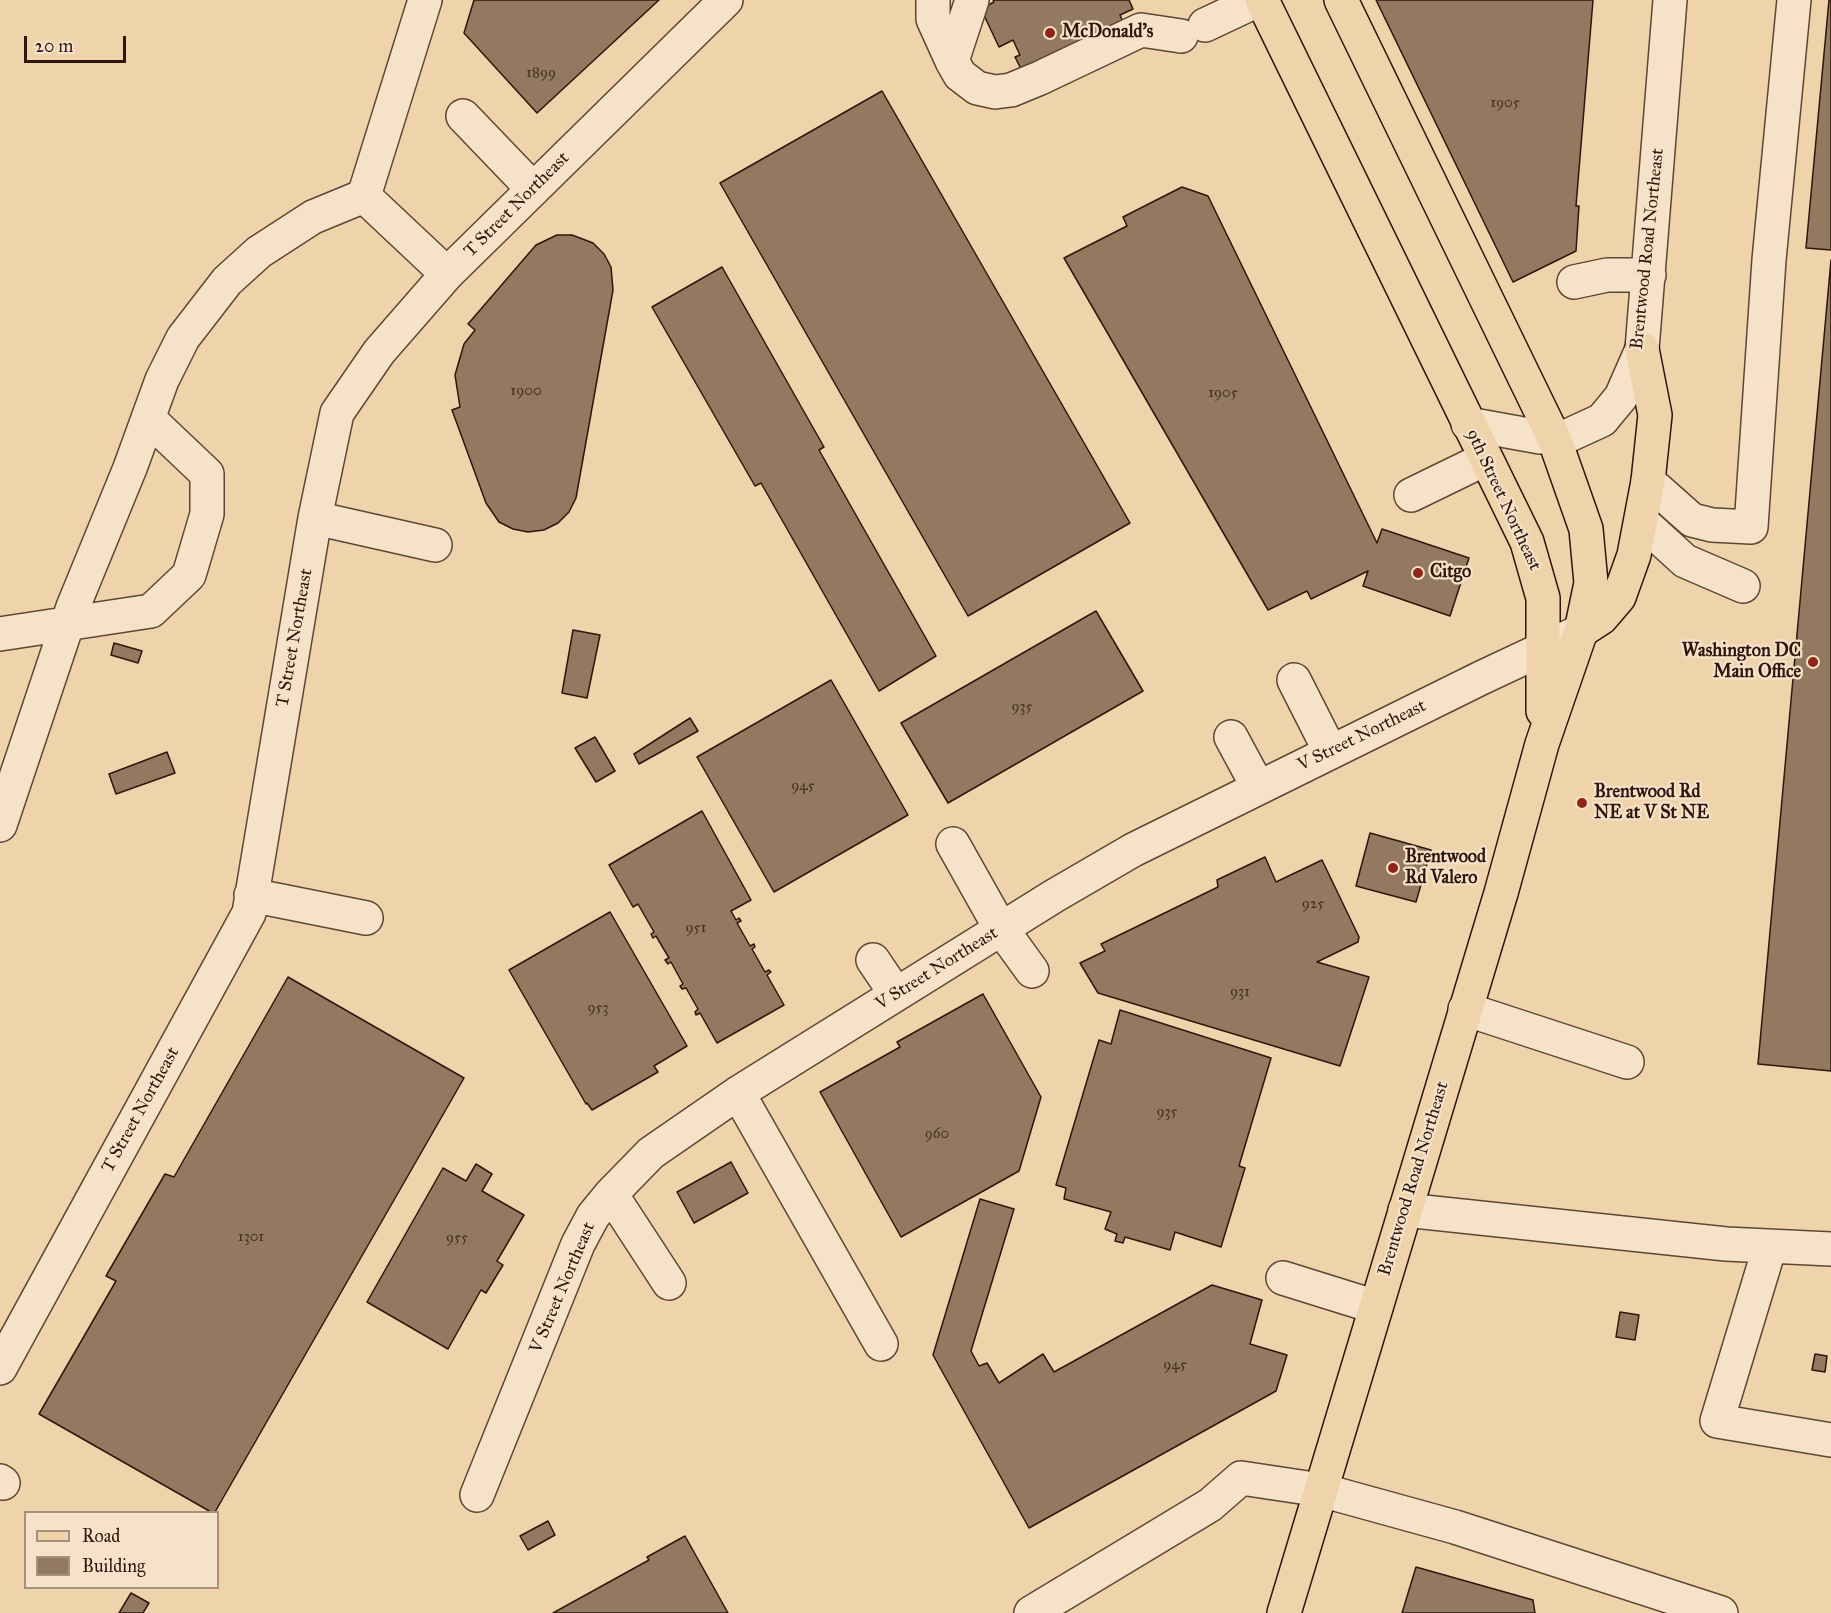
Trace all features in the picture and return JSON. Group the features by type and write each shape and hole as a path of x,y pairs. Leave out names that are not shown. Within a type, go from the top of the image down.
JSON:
{"main road":[{"name":"9th Street Northeast","path":"1260,0 1527,542 1541,582 1545,648 1542,744"},
{"path":"1341,0 1554,438 1578,503 1589,549 1590,599 1542,744"},
{"path":"1581,631 1610,609 1624,587 1641,521 1655,415 1642,349"},
{"name":"Brentwood Road Northeast","path":"1284,1613 1542,744"}],"street":[{"path":"364,196 425,0"},
{"name":"T Street Northeast","path":"0,1368 249,913 315,518 337,412 379,352 447,274 726,0"},
{"path":"933,0 933,19 960,75 977,88 995,92 1011,90 1141,30 1193,31 1260,0"},
{"path":"952,62 972,0"},
{"name":"Brentwood Road Northeast","path":"1468,424 1554,438 1577,434 1607,415 1621,397 1642,349 1670,0"},
{"path":"1648,480 1692,520 1751,527 1769,260 1794,0"},
{"path":"464,116 533,189"},
{"path":"364,196 447,274"},
{"path":"0,825 67,624 162,380 183,338 227,281 259,252 313,217 364,196"},
{"path":"1574,282 1607,275 1649,275"},
{"path":"0,634 151,611 189,575 207,514 207,474 148,418"},
{"path":"1411,495 1485,459"},
{"path":"315,518 435,545"},
{"path":"1641,521 1685,561 1743,586"},
{"name":"V Street Northeast","path":"477,1495 511,1416 578,1244 593,1216 651,1153 738,1093 1002,928 1133,850 1330,751 1581,631"},
{"path":"1294,680 1330,751"},
{"path":"1231,737 1258,787"},
{"path":"953,844 1002,928 1032,971"},
{"path":"251,895 366,918"},
{"path":"873,960 896,994"},
{"path":"1465,1009 1627,1062"},
{"path":"738,1093 881,1344"},
{"path":"611,1194 669,1283"},
{"path":"1405,1210 1770,1246 1831,1249"},
{"path":"1770,1246 1718,1421 1831,1440"},
{"path":"1283,1278 1376,1307"},
{"path":"1031,1613 1210,1505 1241,1478 1321,1490 1455,1527 1721,1613"}],"building":[{"path":"474,0 659,0 537,113 464,33"},
{"name":"McDonald's","path":"993,0 1129,0 1133,9 1120,15 1124,25 1022,71 1015,57 1020,55 1013,40 999,47 981,9 994,2"},
{"path":"1376,0 1593,0 1576,206 1579,206 1576,251 1513,282"},
{"path":"1829,0 1831,0 1831,250 1806,248"},
{"path":"882,91 1130,523 968,616 720,183"},
{"path":"1182,187 1208,196 1377,543 1382,529 1469,558 1450,616 1363,586 1368,571 1311,599 1307,591 1268,610 1064,258 1127,226 1123,217"},
{"path":"557,235 572,235 593,243 604,254 611,267 613,290 576,498 569,512 558,523 544,530 528,532 513,529 499,522 486,503 452,410 460,407 455,375 464,344 475,330 468,324 536,245"},
{"name":"Washington DC Main Office","path":"1831,260 1831,1071 1758,1064"},
{"path":"722,267 824,447 819,450 936,656 879,691 761,483 755,486 652,307"},
{"path":"1096,611 1143,691 948,803 901,723"},
{"path":"573,630 600,635 587,698 562,693"},
{"path":"114,643 142,651 138,663 111,655"},
{"path":"831,680 908,815 774,892 697,757"},
{"path":"690,718 698,731 639,764 634,754"},
{"path":"595,737 615,771 596,782 575,748"},
{"path":"167,752 175,773 116,794 109,774"},
{"path":"702,811 751,900 731,911 736,920 739,918 741,921 737,923 750,946 754,944 755,947 752,949 765,972 769,970 771,972 767,975 784,1005 717,1043 700,1013 696,1015 695,1012 698,1009 686,988 682,989 680,986 683,984 671,962 668,964 665,960 669,958 656,936 653,938 651,934 654,932 638,904 633,907 609,865"},
{"path":"1370,833 1431,850 1416,902 1356,886"},
{"path":"1265,857 1276,882 1322,860 1359,937 1358,942 1317,962 1369,977 1340,1066 1098,993 1080,963 1105,951 1101,944 1218,887 1217,880"},
{"path":"610,912 687,1046 654,1066 658,1072 592,1110 586,1104 509,970"},
{"path":"288,977 464,1078 216,1511 209,1511 39,1414 116,1281 106,1276 165,1174 174,1177"},
{"path":"983,994 1041,1097 1019,1171 901,1237 820,1092 900,1047 897,1042"},
{"path":"1120,1010 1271,1058 1239,1166 1245,1168 1221,1247 1175,1232 1170,1250 1125,1237 1123,1243 1115,1241 1117,1234 1105,1229 1111,1212 1064,1199 1066,1188 1056,1185 1099,1040 1111,1044"},
{"path":"731,1162 748,1193 694,1223 677,1192"},
{"path":"476,1164 492,1174 482,1191 524,1215 497,1261 503,1265 486,1293 481,1290 448,1349 367,1302 443,1168 466,1181"},
{"path":"980,1199 1014,1209 971,1351 979,1366 987,1363 999,1383 1043,1354 1054,1372 1212,1285 1262,1300 1250,1344 1287,1355 1276,1391 1029,1528 933,1355"},
{"path":"1620,1312 1639,1315 1635,1340 1616,1337"},
{"path":"1815,1354 1827,1356 1825,1372 1812,1370"},
{"path":"548,1521 555,1535 528,1550 520,1536"},
{"path":"685,1536 728,1613 553,1613 649,1560 647,1557"},
{"path":"1416,1567 1533,1600 1535,1613 1402,1613"},
{"path":"131,1593 149,1603 143,1613 119,1613"}],"place":[{"name":"McDonald's","path":"1050,33"},
{"name":"Citgo","path":"1418,573"},
{"name":"Washington DC Main Office","path":"1813,662"},
{"name":"Brentwood Rd NE at V St NE","path":"1582,803"},
{"name":"Brentwood Rd Valero","path":"1393,868"}]}
